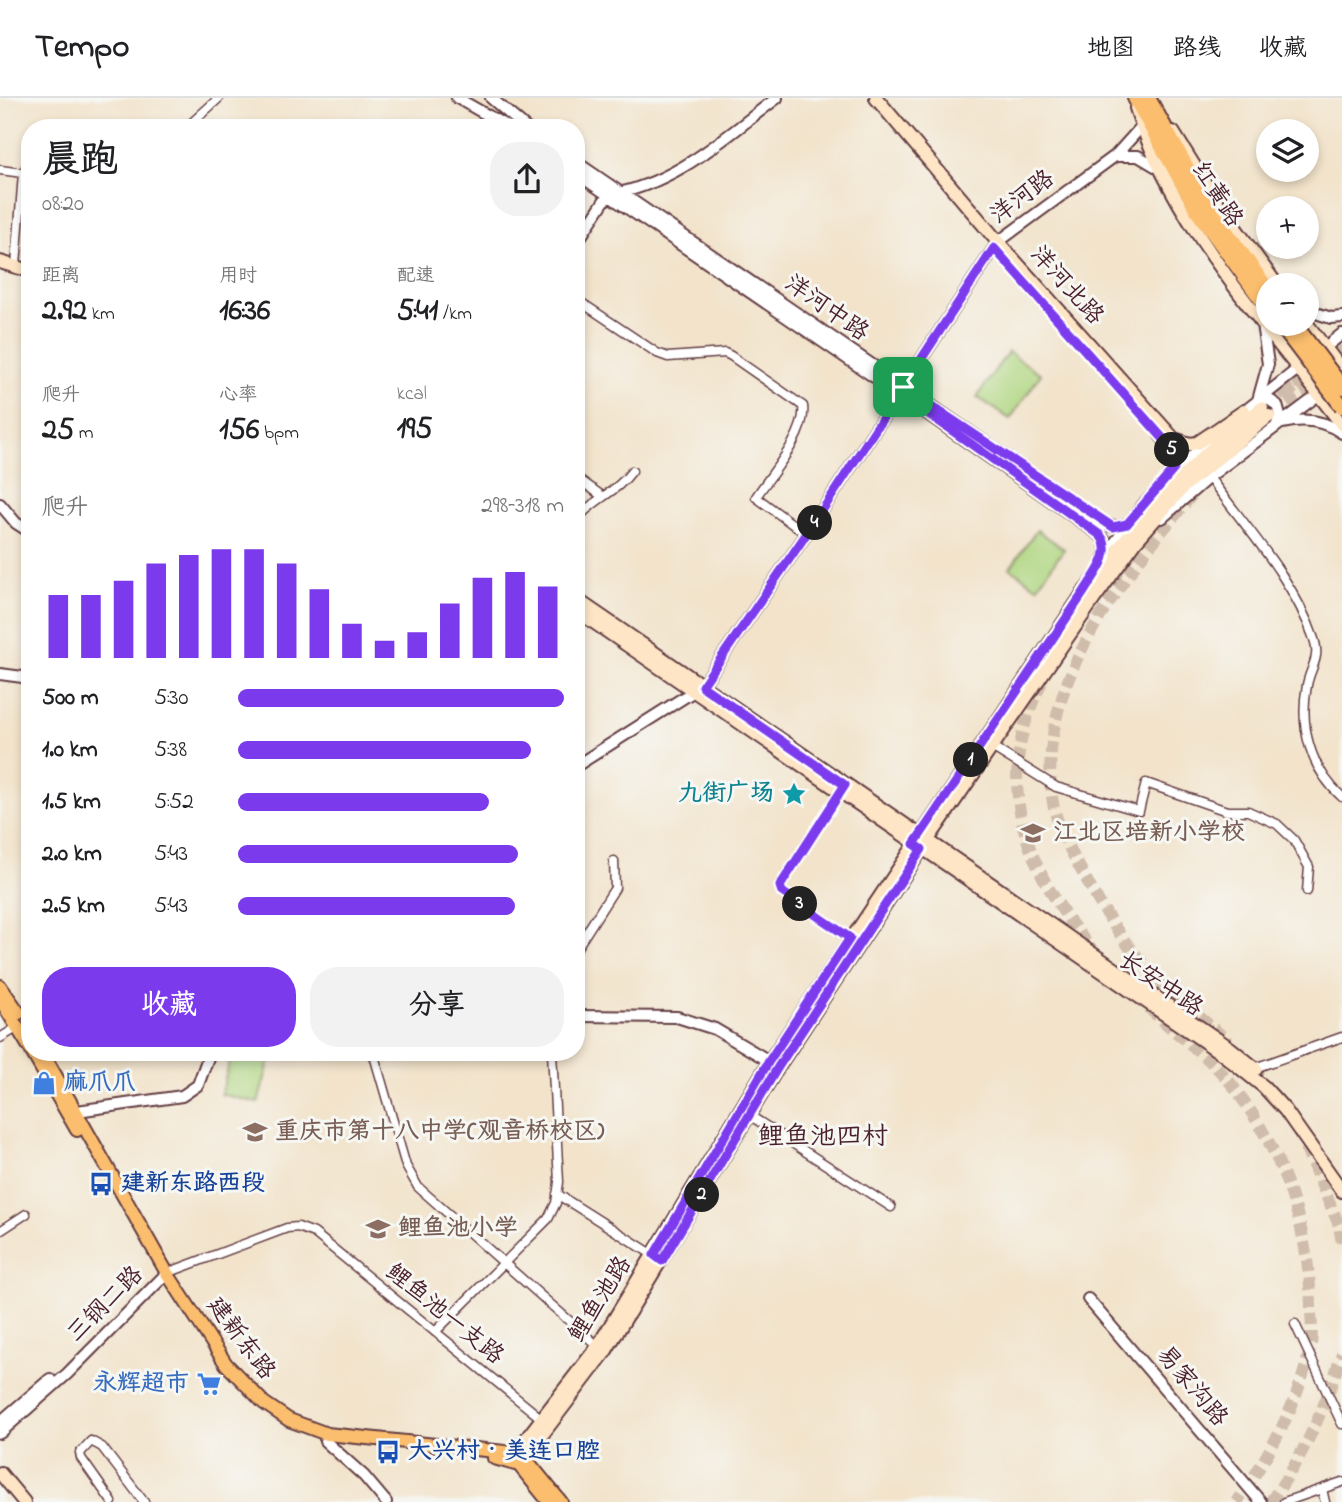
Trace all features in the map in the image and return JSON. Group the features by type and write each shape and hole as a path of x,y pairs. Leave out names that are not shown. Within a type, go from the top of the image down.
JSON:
{"highway":[{"name":"红黄路","path":"1134,98 1200,215 1256,301"},
{"name":"红黄路","path":"1149,98 1169,163 1210,209 1256,273"},
{"path":"1289,336 1342,406"},
{"path":"1303,336 1342,387"}],"main road":[{"name":"洋河北路","path":"866,98 1168,444 1175,457 1174,469 1168,479"},
{"name":"洋河北路","path":"876,98 996,245 1174,439 1196,443 1244,411"},
{"path":"1134,98 1142,126 1169,163"},
{"path":"1149,98 1218,204 1268,273"},
{"path":"0,262 21,268"},
{"path":"1279,336 1342,425"},
{"path":"1316,336 1342,370"},
{"path":"920,842 992,747 1136,541 1185,485 1266,412"},
{"path":"920,842 1084,592 1150,509 1214,446 1266,412"},
{"path":"585,606 698,690"},
{"path":"585,616 698,690"},
{"name":"长安中路","path":"698,690 1250,1069 1291,1105 1342,1179"},
{"name":"鲤鱼池路","path":"517,1459 602,1349 850,938 920,842"},
{"name":"鲤鱼池路","path":"658,1258 749,1115 774,1064 920,842"},
{"name":"建新东路","path":"0,986 12,999 21,1022"},
{"name":"建新东路","path":"0,999 21,1025"},
{"name":"建新东路","path":"38,1061 71,1112"},
{"name":"建新东路","path":"46,1061 71,1112 162,1275 221,1368 247,1398 286,1427 326,1441 517,1459"},
{"name":"长安中路","path":"1250,1069 1285,1110 1342,1191"},
{"name":"建新东路","path":"162,1275 239,1380 264,1403 289,1420 327,1434 517,1459"},
{"name":"鲤鱼池路","path":"517,1459 542,1419 602,1349"},
{"path":"517,1459 550,1502"},
{"path":"517,1459 561,1502"},
{"path":"0,1474 24,1502"},
{"path":"0,1484 15,1502"}],"street":[{"path":"196,119 219,98"},
{"path":"457,98 499,119"},
{"path":"470,98 502,119"},
{"path":"482,98 505,119"},
{"path":"491,98 507,119"},
{"path":"585,230 608,195 651,184 683,169 778,98"},
{"name":"洋河路","path":"585,760 698,690 807,535 996,245 1115,156 1142,126"},
{"path":"1115,156 1138,156 1169,163"},
{"name":"洋河中路","path":"585,168 901,390 1100,535 1105,541 1106,554"},
{"path":"0,170 21,173"},
{"name":"洋河中路","path":"585,179 1107,525 1119,527 1127,524"},
{"path":"16,266 21,200"},
{"path":"585,305 657,353 668,357 724,354 731,356 803,406 802,424 756,497 807,535"},
{"path":"1319,314 1331,318 1342,317"},
{"path":"1136,541 1209,478 1266,412 1299,368 1342,334"},
{"path":"1266,412 1268,336"},
{"path":"1266,412 1319,394 1342,378"},
{"path":"1084,592 1127,524 1168,479 1244,411 1266,412 1307,420 1328,425 1342,433"},
{"path":"585,509 619,488 632,471"},
{"path":"1209,478 1298,596 1316,643 1316,664 1307,682 1303,716 1310,749 1313,760 1328,784 1342,797"},
{"path":"585,484 602,496"},
{"path":"0,504 21,526"},
{"path":"0,674 21,677"},
{"path":"992,747 1056,786 1139,811 1146,783 1227,811 1248,811 1278,824 1294,840 1309,867 1307,891"},
{"path":"842,789 780,886 782,892 850,938"},
{"path":"585,935 615,888 614,860"},
{"path":"585,1016 677,1017 715,1029 774,1064"},
{"path":"0,1038 21,1030"},
{"path":"1250,1069 1342,1037"},
{"path":"71,1112 172,1099 191,1092 203,1077 207,1061"},
{"path":"376,1061 411,1177 429,1200 602,1349"},
{"path":"435,1332 548,1219 557,1194 552,1061"},
{"path":"749,1115 891,1207"},
{"path":"557,1194 658,1258"},
{"path":"0,1231 26,1214"},
{"name":"鲤鱼池一支路","path":"162,1275 287,1228 303,1228 542,1419"},
{"name":"三钢二路","path":"0,1422 62,1368 126,1301 162,1275"},
{"name":"三钢二路","path":"0,1433 67,1374 162,1275"},
{"name":"易家沟路","path":"1088,1299 1261,1502"},
{"path":"1295,1324 1342,1424"},
{"path":"112,1502 81,1458 80,1453 91,1441 102,1447 144,1502"},
{"path":"326,1441 364,1476 386,1502"},
{"path":"1284,1502 1342,1482"},
{"path":"1322,1489 1325,1502"}],"green space":[{"path":"1008,352 1041,374 1010,419 977,397"},
{"path":"1037,530 1064,549 1037,587 1010,568"},
{"path":"230,1061 270,1061 258,1103 221,1094"}],"tunnel":[{"path":"1264,406 1342,347"},
{"path":"1256,417 1342,352"},
{"path":"1272,414 1319,380"},
{"path":"1192,495 1139,560 1090,633 1058,712 1051,753 1052,796 1060,828 1070,849 1118,931 1136,956 1157,978 1229,1042"},
{"path":"1042,682 1026,720 1018,756 1017,791 1023,825 1034,858 1050,890 1070,922 1095,953"},
{"path":"1149,1008 1219,1070 1263,1131 1288,1186 1304,1246 1309,1276 1312,1330 1306,1366 1282,1426 1237,1502"},
{"path":"1305,1147 1339,1225 1342,1244"},
{"path":"1270,1502 1312,1431 1342,1353"}],"place":[{"name":"九街广场","path":"794,794"},
{"name":"江北区培新小学校","path":"1033,833"},
{"name":"麻爪爪","path":"44,1083"},
{"name":"重庆市第十八中学(观音桥校区)","path":"255,1132"},
{"name":"建新东路西段","path":"101,1184"},
{"name":"鲤鱼池小学","path":"378,1229"},
{"name":"永辉超市","path":"209,1384"},
{"name":"大兴村‧美连口腔","path":"388,1452"}],"district":[{"name":"鲤鱼池四村","path":"823,1138"}],"route":[{"path":"903,387 899,393 1001,467 1100,535 1105,541 1106,554 1084,592 914,844 922,849 778,1067 662,1261 654,1255 769,1061 850,938 782,892 780,886 780,881 845,785 702,686 903,387 1113,527 1127,524 1174,469 1175,457 1168,444 994,248 903,387"}]}
